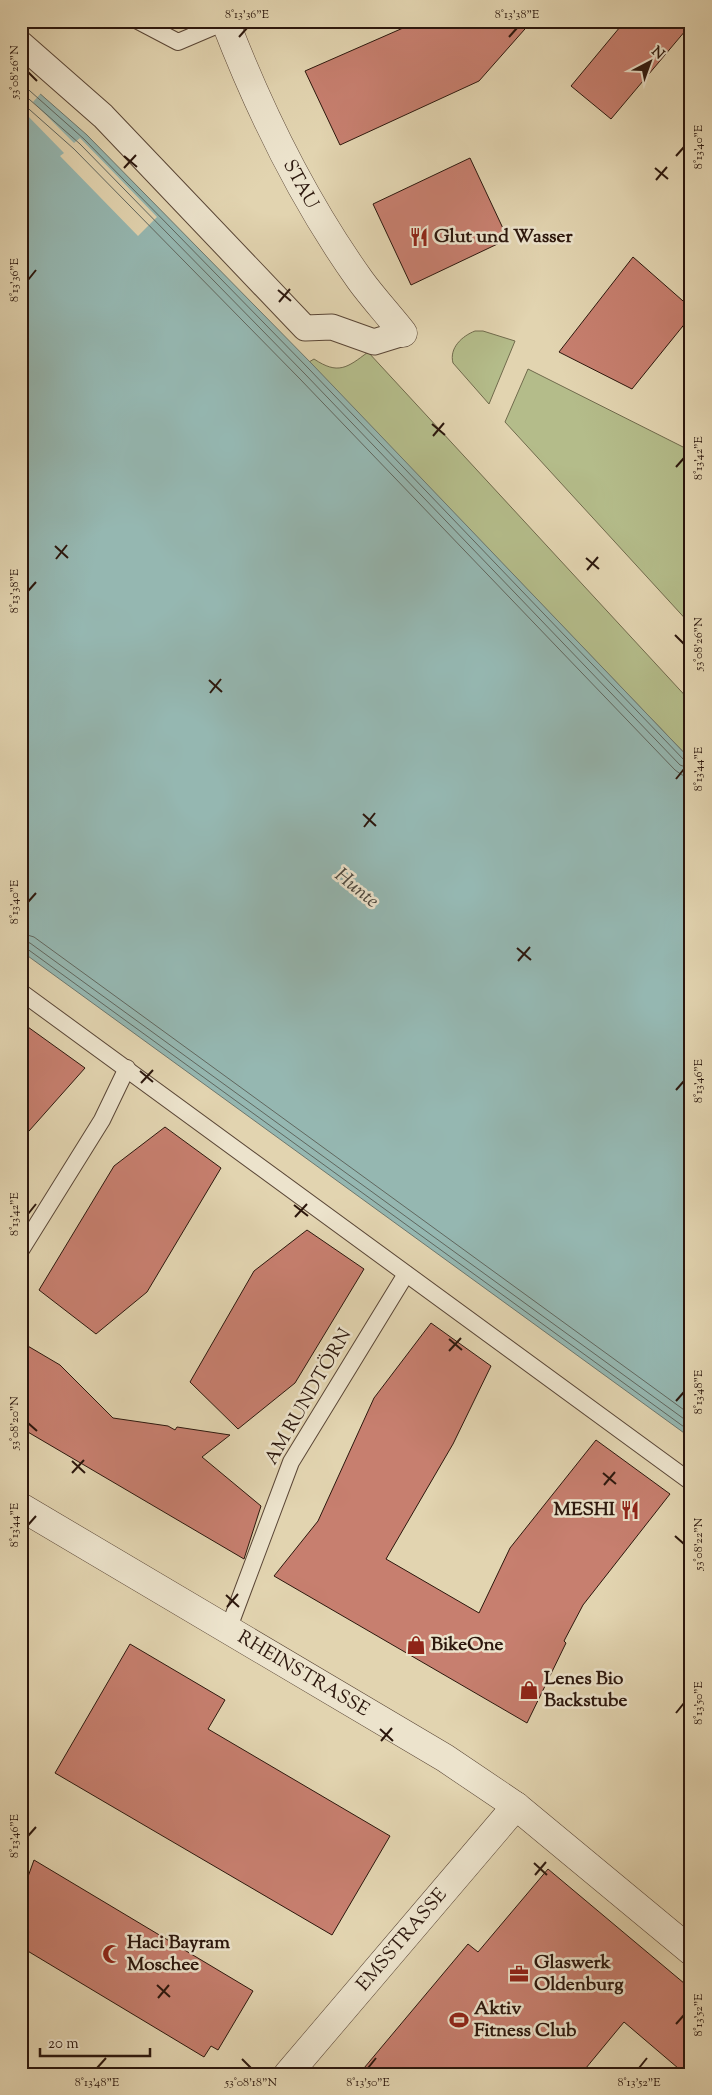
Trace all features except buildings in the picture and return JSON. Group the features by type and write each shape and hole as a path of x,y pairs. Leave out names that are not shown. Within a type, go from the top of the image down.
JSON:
{"street":[{"name":"STAU","path":"225,21 266,118 304,191 360,280 403,333"},
{"path":"21,44 103,116 306,328 332,327 374,342 403,333"},
{"name":"RHEINSTRASSE","path":"21,1507 445,1758 516,1806 691,1951"},
{"name":"EMSSTRASSE","path":"288,2074 516,1806"}],"lane":[{"path":"138,21 178,42 225,21"},
{"path":"21,992 691,1482"},
{"path":"21,1250 102,1120 127,1068"},
{"name":"AM RUNDTÖRN","path":"228,1630 291,1462 406,1274"}],"green space":[{"path":"475,331 483,331 515,341 489,404 453,363 452,358 453,352 461,339"},
{"path":"368,352 691,702 691,760 309,362 314,359 330,367 342,368"},
{"path":"528,369 691,451 691,625 505,422"}],"water":[{"name":"Hunte","path":"21,77 87,135 313,365 691,760 691,1438 21,951"}],"pier":[{"path":"31,82 42,92 33,102 74,143 80,138 157,217 138,236 60,156 64,153 23,111 21,113 21,91"}],"place":[{"name":"Glut und Wasser","path":"419,237"},
{"name":"MESHI","path":"630,1510"},
{"name":"BikeOne","path":"416,1645"},
{"name":"Lenes Bio Backstube","path":"529,1690"},
{"name":"Haci Bayram Moschee","path":"112,1954"},
{"name":"Glaswerk Oldenburg","path":"519,1974"},
{"name":"Aktiv Fitness Club","path":"459,2020"}]}
